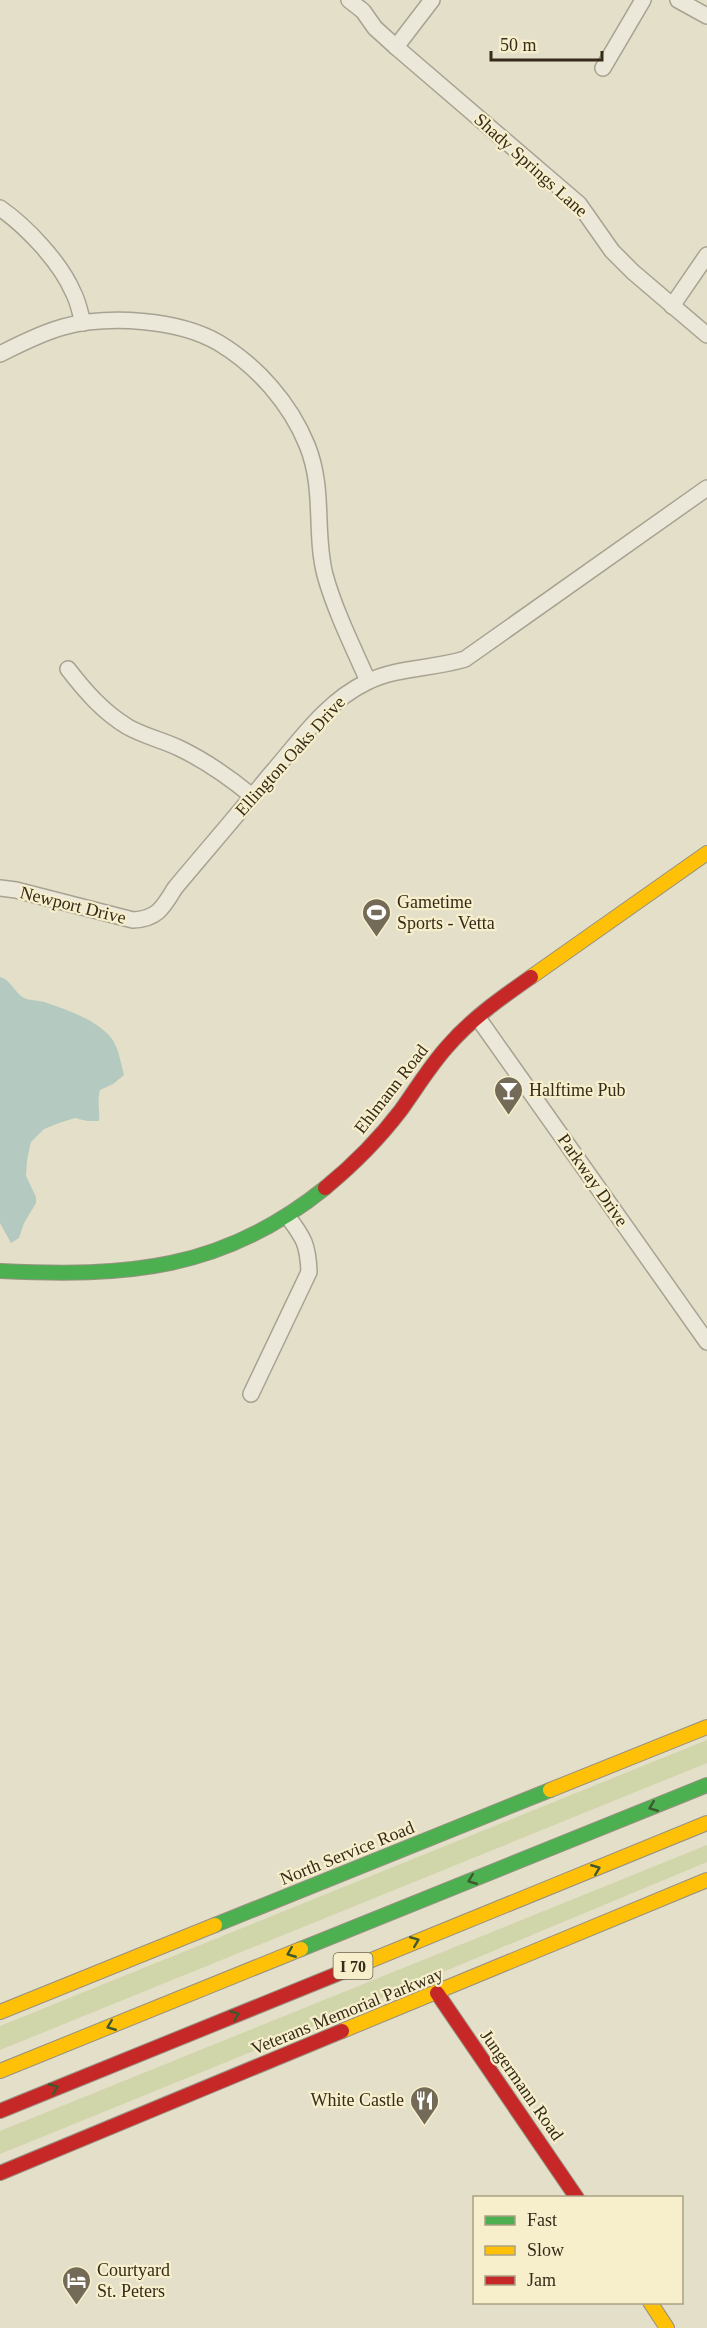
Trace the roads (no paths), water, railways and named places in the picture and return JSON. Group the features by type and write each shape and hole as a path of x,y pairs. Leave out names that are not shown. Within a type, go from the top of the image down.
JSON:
{"main road":[{"name":"Ehlmann Road","path":"0,1271 87,1274 136,1270 199,1258 237,1243 288,1217 339,1178 393,1121 438,1057 458,1035 520,984 707,853"},
{"name":"North Service Road","path":"0,2012 707,1727"},
{"name":"I 70","path":"0,2071 707,1785"},
{"name":"I 70","path":"0,2110 707,1823"},
{"name":"Veterans Memorial Parkway","path":"0,2173 707,1880"},
{"name":"Jungermann Road","path":"437,1993 577,2196"},
{"path":"651,2304 668,2328"}],"street":[{"name":"Shady Springs Lane","path":"349,0 363,11 375,28 396,47 572,198 598,228 612,251 707,335"},
{"path":"396,47 432,0"},
{"path":"603,68 643,0"},
{"path":"678,0 707,16"},
{"path":"0,208 18,220 58,266 73,291 83,323"},
{"path":"672,306 707,255"},
{"path":"0,354 62,327 123,320 144,321 195,333 218,343 243,361 276,393 294,418 307,445 317,473 325,575 368,681"},
{"name":"Ellington Oaks Drive","path":"147,919 157,914 175,888 327,709 347,693 382,675 444,666 465,660 707,489"},
{"path":"68,669 102,708 128,727 195,756 222,772 252,796"},
{"name":"Newport Drive","path":"0,888 16,890 119,918 147,919"},
{"name":"Parkway Drive","path":"478,1018 707,1342"},
{"path":"251,1394 309,1272 309,1256 303,1237 288,1217"}],"place":[{"name":"Gametime Sports - Vetta","path":"376,938"},
{"name":"Halftime Pub","path":"508,1116"},
{"name":"White Castle","path":"425,2126"},
{"name":"Courtyard St. Peters","path":"76,2306"}]}
